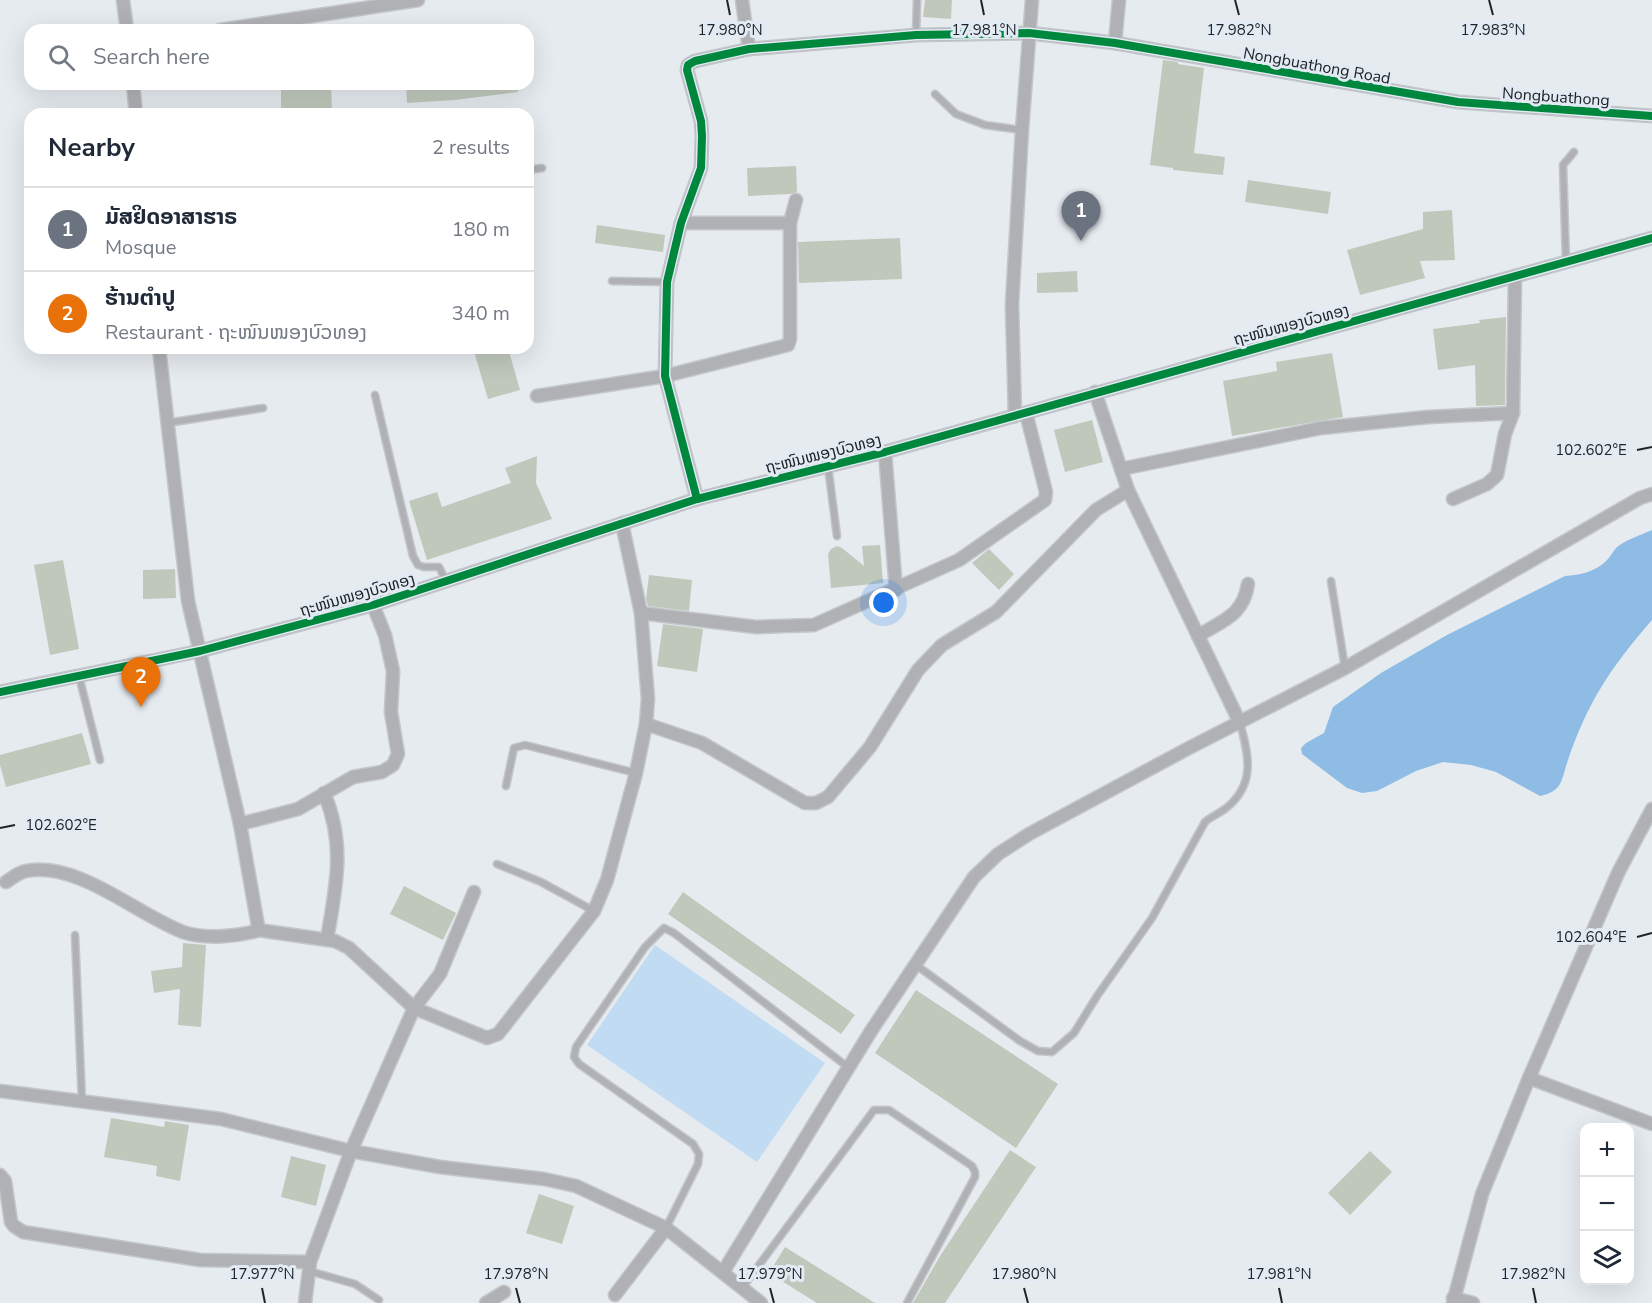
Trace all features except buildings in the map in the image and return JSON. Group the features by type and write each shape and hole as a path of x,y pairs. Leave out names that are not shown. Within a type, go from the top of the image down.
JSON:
{"street":[{"path":"123,0 126,24"},
{"path":"260,24 418,0"},
{"path":"742,0 749,49"},
{"path":"640,613 756,627 814,625 960,560 1045,500 1046,492 1021,415 1012,305 1032,0"},
{"path":"1115,43 1119,0"},
{"name":"Nongbuathong Road","path":"681,223 701,168 701,121 687,69 688,65 695,61 749,49 915,35 1029,33 1115,43 1458,102"},
{"path":"134,90 135,108"},
{"name":"Nongbuathong","path":"1458,102 1652,116"},
{"path":"537,396 665,376 789,345 790,223 796,200"},
{"path":"697,499 665,376 667,282 681,223 790,223"},
{"name":"ຖະໜົນໜອງບົວທອງ","path":"0,692 200,651 373,605 697,499 1021,415 1095,392 1652,238"},
{"path":"1453,499 1487,484 1497,475 1505,434 1513,413 1515,276"},
{"path":"160,354 188,601 240,824 258,926 261,930"},
{"path":"1095,392 1128,490 1240,723"},
{"path":"1121,469 1320,428 1428,417 1513,413"},
{"path":"885,452 896,590"},
{"path":"646,724 702,743 805,803 816,803 828,797 870,747 918,669 942,645 996,612 1096,510 1128,490"},
{"path":"723,1272 916,964 974,877 998,855 1029,834 1345,668 1640,498 1652,494"},
{"path":"6,882 25,871 56,871 88,881 185,932 236,937 261,930 327,939 349,948 414,1008 486,1038 493,1037 498,1034 594,911 607,880 636,773 646,724 647,690 640,613 622,523"},
{"path":"1198,636 1239,609 1245,599 1248,584"},
{"path":"240,824 297,809 353,777 382,772 393,765 398,754 391,712 393,671 385,635 373,605"},
{"path":"324,794 332,809 339,854 338,877 327,939"},
{"path":"1473,1303 1453,1300 1482,1194 1529,1078 1618,873 1652,809"},
{"path":"305,1303 309,1266 351,1151 414,1008 440,974 474,892"},
{"path":"1529,1078 1652,1124"},
{"path":"0,1092 221,1119 351,1151 440,1167 544,1179 576,1186 666,1228 761,1303"},
{"path":"0,1175 4,1181 11,1222 23,1232 200,1260 309,1266"},
{"path":"615,1294 666,1228"},
{"path":"486,1303 504,1292"}],"lane":[{"path":"915,35 917,0"},
{"path":"934,94 956,114 985,125 1022,130"},
{"path":"1566,262 1563,165 1574,152"},
{"path":"534,169 542,168"},
{"path":"612,281 667,282"},
{"path":"375,395 412,556 418,565 439,567 446,582"},
{"path":"167,424 263,408"},
{"path":"828,466 837,536"},
{"path":"1331,581 1345,668"},
{"path":"79,676 100,760"},
{"path":"916,964 1020,1041 1038,1051 1052,1052 1074,1033 1152,918 1205,822 1224,810 1243,788 1247,779 1248,754 1240,723"},
{"path":"506,786 514,748 525,745 636,773"},
{"path":"497,864 541,882 594,911"},
{"path":"666,1228 698,1164 699,1154 693,1144 579,1064 573,1057 583,1038 645,947 658,932 664,928 674,933 849,1068"},
{"path":"75,935 82,1102"},
{"path":"742,1288 874,1110 882,1109 889,1110 972,1166 975,1172 975,1177 907,1303"},
{"path":"309,1266 355,1284 379,1300"}],"shaded area":[{"path":"655,945 825,1063 757,1162 587,1045"}],"water":[{"path":"1652,530 1652,620 1612,670 1592,704 1575,742 1560,785 1553,791 1540,796 1496,772 1471,765 1443,762 1416,771 1377,791 1362,793 1347,788 1302,754 1301,748 1306,743 1324,733 1333,707 1381,673 1447,635 1565,576 1591,571 1607,560 1621,544"}],"cycle path":[{"path":"697,499 665,376 667,282 681,223 701,168 701,121 687,70 688,65 695,61 749,49 916,35 1029,33 1115,43 1458,102 1652,116"},
{"path":"0,692 200,651 373,605 697,499 885,452 1652,238"}],"place":[{"name":"ມັສຢິດອາສາຮາຣ","path":"1081,241"},
{"name":"ຮ້ານຕຳປູ","path":"141,707"}]}
